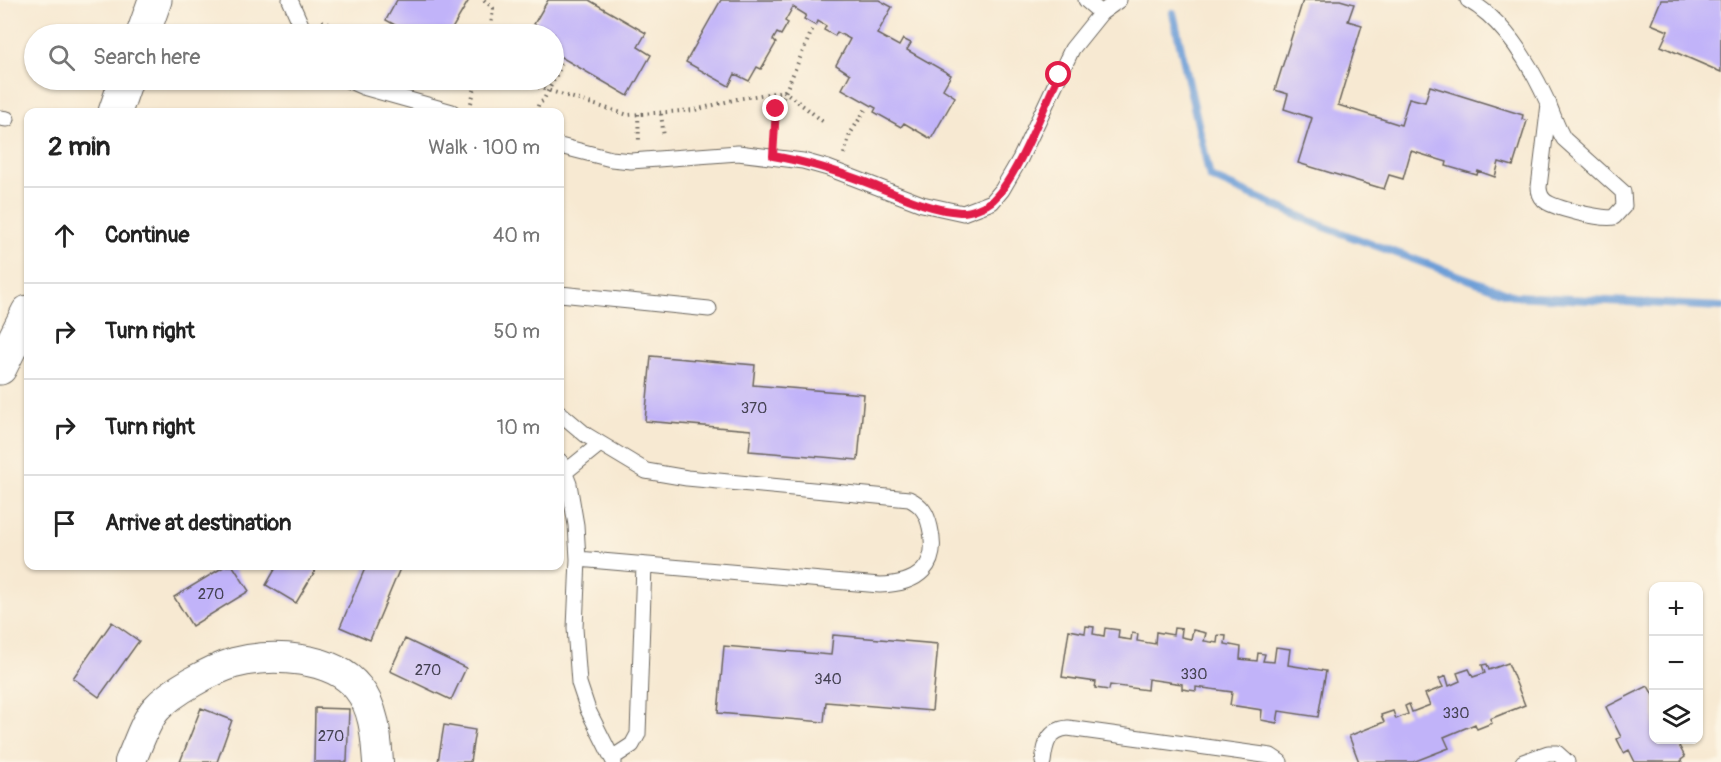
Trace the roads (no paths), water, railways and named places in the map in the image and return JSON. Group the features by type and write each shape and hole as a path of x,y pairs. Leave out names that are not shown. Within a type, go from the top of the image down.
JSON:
{"street":[{"path":"147,24 155,0"},
{"path":"0,368 24,320"},
{"path":"130,762 154,711 183,687 234,663 283,659 306,660 330,667 346,676 358,688 366,701 374,723 378,762"}],"lane":[{"path":"290,0 301,24"},
{"path":"1086,0 1101,13"},
{"path":"564,147 610,159 631,161 738,153 773,156 828,168 922,204 963,213 992,202 1002,190 1020,159 1072,49 1101,13 1119,0"},
{"path":"1468,0 1496,21 1503,30 1536,78 1549,105 1564,139 1623,192 1624,206 1614,217 1603,218 1550,204 1540,195 1549,105"},
{"path":"374,90 438,108"},
{"path":"564,294 709,309"},
{"path":"564,416 600,444 646,471 687,478 909,499 923,509 933,543 933,553 924,570 907,582 896,585 578,560"},
{"path":"564,466 600,444"},
{"path":"564,472 569,484 576,525 578,560 575,628 579,682 588,710 613,760 632,745 639,734 644,565"},
{"path":"1043,762 1048,739 1060,729 1068,728 1271,756 1280,762"},
{"path":"1523,762 1548,753 1557,753 1567,762"}],"waterway":[{"path":"1173,13 1210,177 1322,226 1515,296 1721,307"}]}
